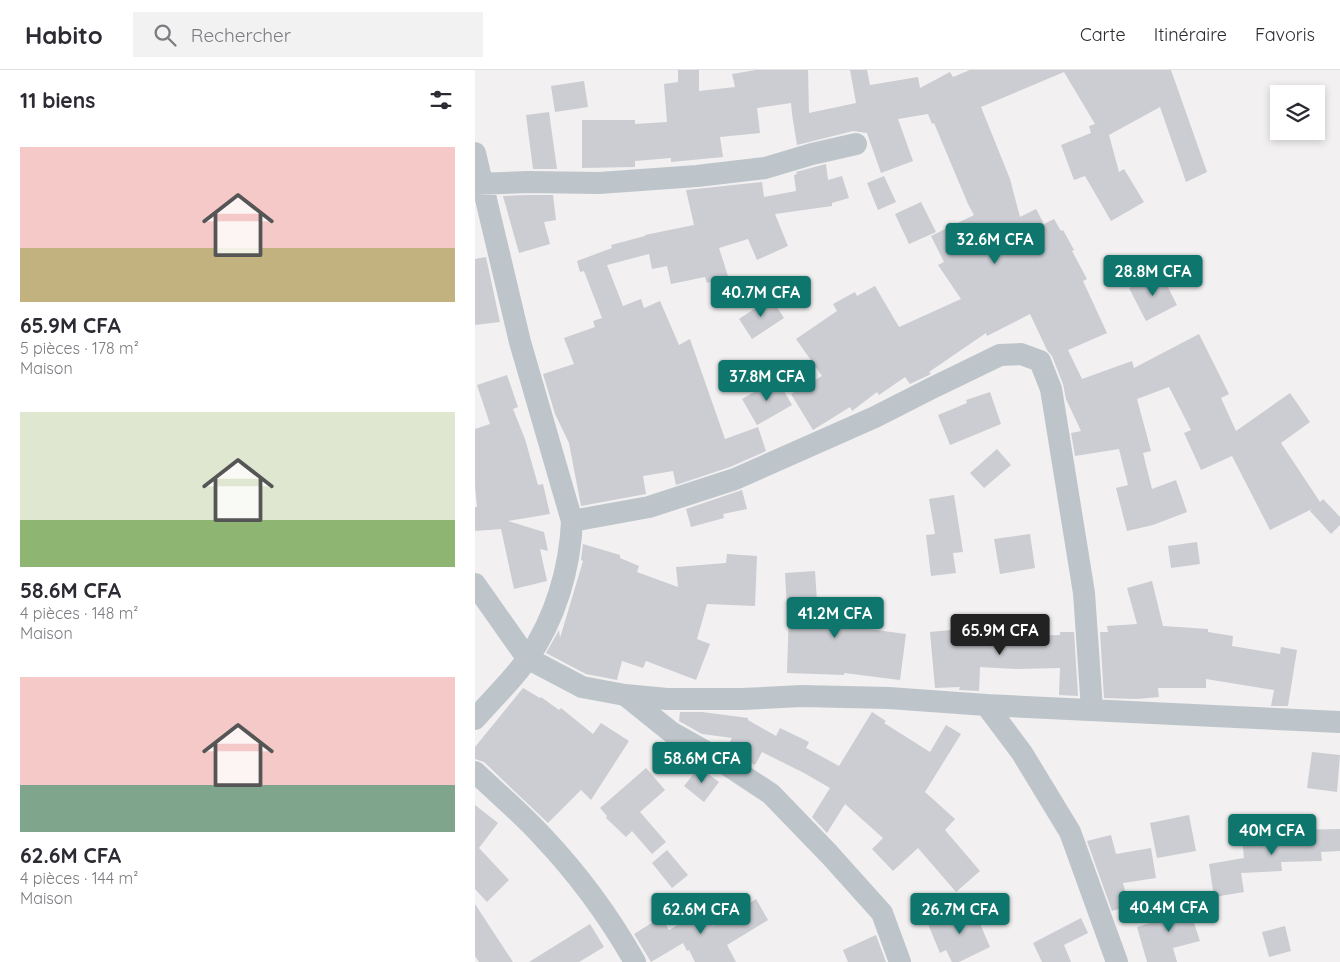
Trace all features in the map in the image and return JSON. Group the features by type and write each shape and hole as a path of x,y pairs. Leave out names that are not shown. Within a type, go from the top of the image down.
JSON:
{"street":[{"path":"478,183 599,183 697,176 765,168 855,144"},
{"path":"475,153 478,183 499,246 521,342 571,522 571,546 564,578 546,625 527,658 475,719"},
{"path":"571,522 649,507 735,479 857,425 1000,355 1021,354 1040,361 1051,389 1084,593 1092,709"},
{"path":"475,584 527,658 582,687 625,695 667,699 742,699 802,696 889,698 1189,716 1279,718 1340,722"},
{"path":"625,695 671,732 712,755 771,794 882,913 901,962"},
{"path":"986,705 1022,753 1070,832 1117,962"},
{"path":"475,772 541,835 596,900 618,932 635,962"}],"building":[{"path":"678,70 699,70 699,91 735,87 732,74 756,70 808,70 809,113 856,103 850,70 867,70 870,85 918,77 920,88 950,72 953,77 970,70 1171,70 1207,172 1186,182 1160,107 1109,135 1119,172 1124,169 1144,202 1111,221 1085,176 1074,180 1061,145 1091,133 1089,126 1095,124 1064,72 981,107 1010,179 1020,217 1036,209 1044,224 1054,219 1061,231 1063,230 1087,279 1083,281 1107,333 1068,350 1082,379 1132,361 1134,368 1199,334 1229,394 1221,398 1236,431 1290,393 1310,422 1281,443 1320,502 1323,499 1340,517 1340,525 1331,534 1310,511 1312,509 1270,530 1232,456 1201,470 1184,433 1191,430 1169,387 1137,399 1151,451 1143,453 1152,489 1176,480 1187,512 1153,525 1127,531 1116,488 1128,485 1119,449 1075,456 1071,433 1081,431 1066,399 1063,384 1052,356 1047,350 1030,314 987,336 986,333 929,372 931,374 910,384 905,377 879,395 877,392 852,411 850,407 813,430 791,394 822,376 796,339 837,311 833,304 855,292 857,296 875,286 899,327 961,299 938,265 944,262 931,236 974,215 934,123 932,124 928,114 898,119 913,161 881,173 867,133 853,131 797,145 791,103 757,108 760,133 720,137 723,157 671,162 671,158 635,161 635,167 582,168 582,120 635,120 635,124 667,122 664,84 678,82"},
{"path":"584,81 588,107 555,112 551,86"},
{"path":"549,112 557,169 533,169 526,115"},
{"path":"826,164 828,180 842,176 849,198 832,203 832,206 775,214 788,246 757,260 748,239 719,248 728,276 707,283 705,277 671,284 667,266 652,269 649,254 607,265 623,306 641,299 644,308 660,301 679,345 690,339 725,439 758,427 766,451 730,467 676,485 673,471 643,476 646,494 581,506 569,443 555,414 543,374 574,364 564,338 595,327 593,321 602,318 584,271 580,272 577,261 612,248 611,245 645,235 694,225 686,190 762,182 764,197 796,191 794,175 797,174 796,172"},
{"path":"884,176 896,202 878,210 867,183"},
{"path":"553,195 556,220 544,222 550,244 519,253 503,196"},
{"path":"921,202 936,232 909,244 895,214"},
{"path":"486,257 500,322 475,325 475,259"},
{"path":"1160,272 1177,305 1146,321 1129,288"},
{"path":"771,298 784,318 752,339 739,319"},
{"path":"507,375 518,407 513,409 525,439 538,485 543,484 550,514 508,521 544,532 548,551 540,549 547,581 514,589 501,529 475,531 475,507 477,507 475,429 490,424 477,385"},
{"path":"777,379 792,405 757,425 742,399"},
{"path":"990,392 1001,424 950,445 938,415 967,403 966,400"},
{"path":"997,449 1011,465 984,488 970,473"},
{"path":"742,490 747,509 723,514 724,518 691,527 686,509"},
{"path":"954,495 963,552 953,553 956,573 931,576 926,535 935,534 929,499"},
{"path":"1030,534 1035,568 1000,574 994,539"},
{"path":"1197,542 1200,564 1171,568 1168,546"},
{"path":"583,544 620,555 620,558 639,566 637,572 678,587 676,567 726,563 727,554 757,556 755,606 707,604 697,639 710,644 696,680 646,661 643,668 622,661 617,680 586,674 546,653 559,630 560,638 583,561 581,560"},
{"path":"815,571 818,617 847,618 846,626 906,634 900,680 844,673 844,675 787,673 789,609 787,609 785,573"},
{"path":"1152,581 1163,626 1208,629 1208,632 1233,636 1232,646 1280,654 1281,647 1297,650 1288,706 1271,706 1274,690 1206,679 1206,688 1158,688 1159,697 1137,699 1104,698 1100,632 1108,632 1107,626 1137,624 1127,588"},
{"path":"982,627 982,631 1019,633 1019,636 1060,635 1060,632 1074,632 1078,696 1059,695 1060,668 1016,669 980,667 979,691 959,690 960,687 935,688 930,632"},
{"path":"523,688 541,697 559,710 561,708 593,734 601,723 629,741 591,800 581,790 548,823 484,762 475,759 475,747"},
{"path":"680,712 702,712 748,718 748,720 776,736 780,728 809,742 806,748 839,766 872,712 886,721 884,723 930,752 946,725 961,734 925,792 955,819 945,830 980,871 956,892 918,848 893,871 872,849 883,838 845,804 827,833 812,817 830,788 762,752 755,765 726,749 732,738 702,734 679,721"},
{"path":"1312,752 1340,755 1337,792 1307,788"},
{"path":"699,767 719,782 704,802 684,786"},
{"path":"646,768 665,790 640,812 666,842 652,854 632,831 626,837 606,818 607,816 600,808"},
{"path":"475,805 498,823 479,848 509,880 487,902 475,889"},
{"path":"1189,815 1196,851 1157,858 1150,823"},
{"path":"1340,829 1340,851 1321,852 1322,861 1281,862 1282,871 1241,873 1244,892 1214,897 1209,864 1244,858 1242,837 1288,835 1288,830"},
{"path":"1111,835 1116,854 1151,848 1156,878 1123,883 1129,906 1112,911 1087,841"},
{"path":"667,850 688,875 672,888 652,863"},
{"path":"1184,893 1200,941 1173,948 1177,962 1147,962 1137,927 1173,916 1167,899"},
{"path":"756,899 768,920 727,945 736,962 695,962 683,943 651,962 634,934 661,917 669,930 704,910 713,926"},
{"path":"475,904 513,962 479,962 475,956"},
{"path":"972,905 990,947 959,962 952,962 946,950 940,953 928,924"},
{"path":"1081,918 1088,933 1064,945 1071,962 1042,962 1033,943"},
{"path":"590,924 604,947 579,962 529,962"},
{"path":"1285,926 1291,951 1269,957 1262,932"},
{"path":"876,935 886,962 848,962 843,950"}]}
